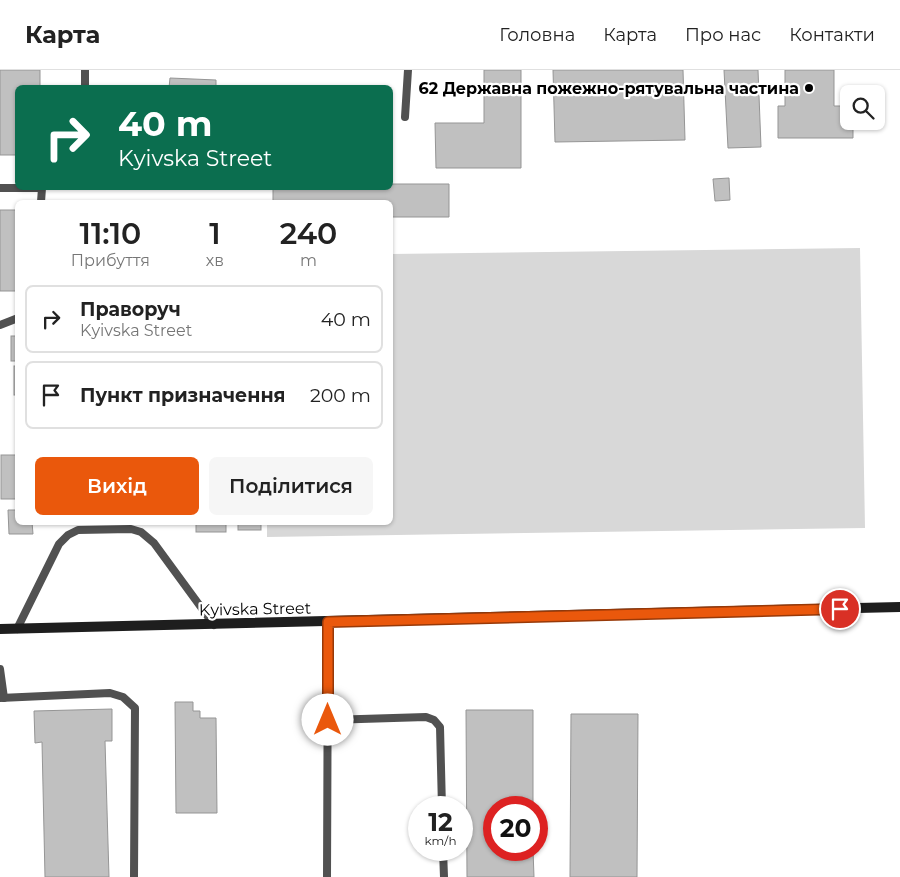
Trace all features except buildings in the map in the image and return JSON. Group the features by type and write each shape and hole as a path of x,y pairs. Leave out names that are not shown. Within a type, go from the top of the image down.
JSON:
{"main road":[{"name":"Kyivska Street","path":"0,629 900,607"}],"lane":[{"path":"85,70 85,85"},
{"path":"405,117 408,70"},
{"path":"0,188 15,188"},
{"path":"0,326 15,319"},
{"path":"17,629 59,544 68,534 78,530 131,529 141,532 154,543 214,625"},
{"path":"327,877 328,622"},
{"path":"0,669 2,698 110,693 124,697 135,708 134,877"},
{"path":"328,720 426,718 434,720 440,727 442,796"},
{"path":"443,861 444,877"}],"shaded area":[{"path":"860,248 865,528 267,537 267,525 393,525 393,254"}],"place":[{"name":"62 Державна пожежно-рятувальна частина","path":"809,88"}],"route":[{"path":"328,720 328,622 840,609"}]}
